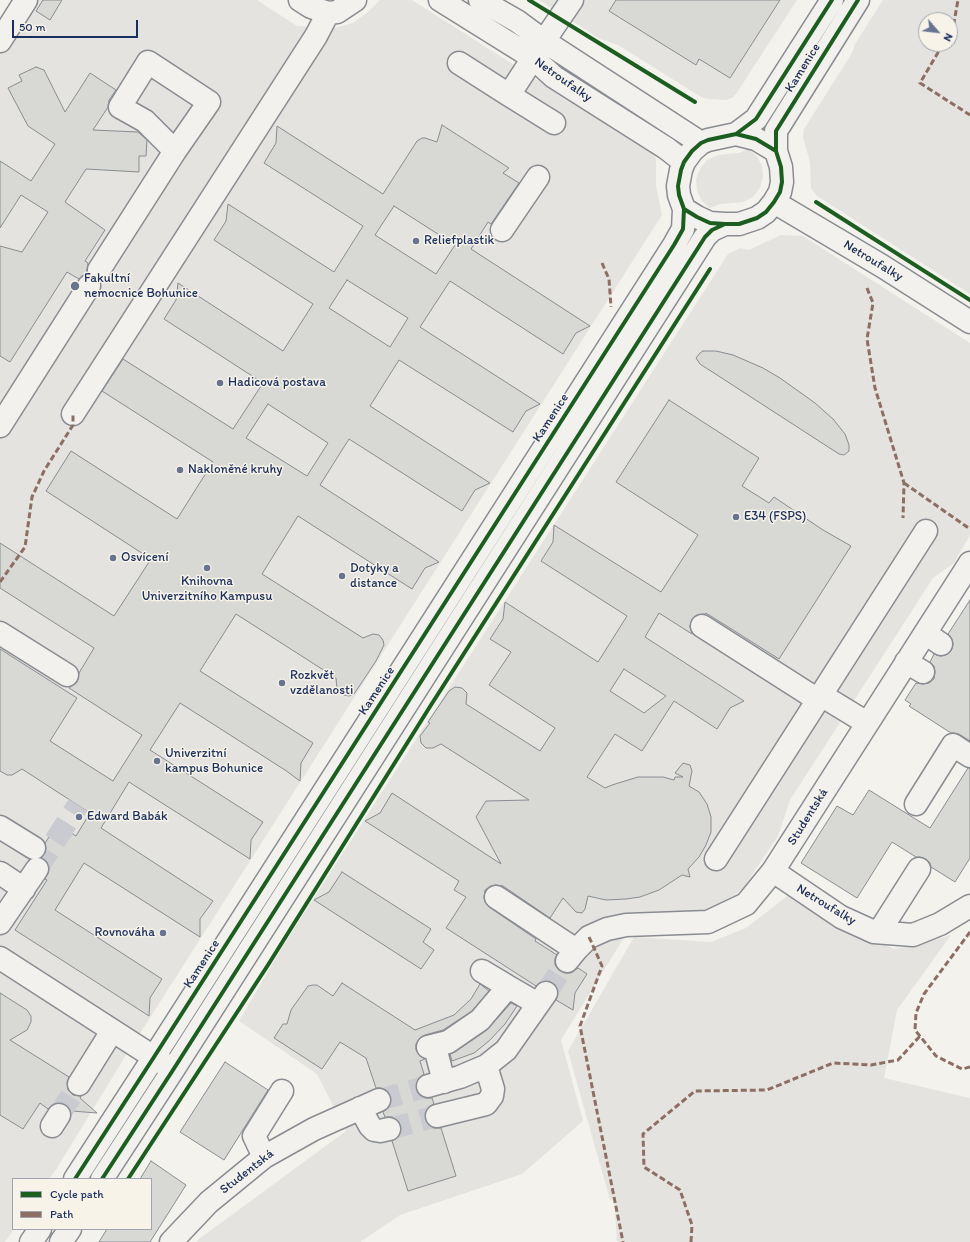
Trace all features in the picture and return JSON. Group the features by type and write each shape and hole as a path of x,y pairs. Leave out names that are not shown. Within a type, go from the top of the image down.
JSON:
{"street":[{"path":"0,41 26,0"},
{"path":"300,0 311,7 328,13 337,12 355,0"},
{"name":"Netroufalky","path":"440,0 538,50 701,143"},
{"name":"Netroufalky","path":"480,0 518,21 554,77 666,148 684,162"},
{"path":"510,95 572,0"},
{"name":"Kamenice","path":"736,134 756,119 832,0"},
{"name":"Kamenice","path":"684,209 697,218 710,223 725,224 739,224 757,218 766,212 780,192 782,182 781,167 776,151 776,131 858,0"},
{"path":"73,414 312,42 328,13"},
{"path":"459,63 554,123"},
{"name":"Kamenice","path":"76,1178 674,245 683,229 684,209 678,186 684,162 692,151 701,143 736,134 756,139 776,151"},
{"path":"0,426 175,151"},
{"path":"502,230 538,177"},
{"name":"Netroufalky","path":"774,202 882,266 970,322"},
{"name":"Kamenice","path":"103,1178 705,237 712,230 725,224"},
{"path":"716,859 926,531"},
{"name":"Studentská","path":"496,897 572,955 589,937 607,930 626,925 708,922 746,904 773,871 867,723 914,667 933,638 970,562"},
{"path":"702,626 820,698 867,723"},
{"path":"0,633 66,675"},
{"path":"916,804 953,745 970,756"},
{"path":"0,827 36,859 24,889 0,923"},
{"path":"879,932 919,869"},
{"name":"Netroufalky","path":"773,871 841,917 874,932 913,935 940,924 970,906"},
{"path":"0,873 24,889"},
{"path":"0,958 173,1070"},
{"path":"482,971 507,986 542,998 506,1050 486,1066 460,1077 436,1084 433,1051 480,1020 507,986"},
{"path":"79,1084 112,1031"},
{"path":"437,1116 486,1104 492,1096 493,1088 486,1066"},
{"path":"264,1157 254,1136 282,1091"},
{"name":"Studentská","path":"171,1242 209,1202 264,1157 314,1128 370,1104 370,1126 374,1130 380,1131 389,1129"},
{"path":"30,1242 39,1230"},
{"path":"61,1242 69,1230"}],"shaded area":[{"name":"Univerzitní kampus Bohunice","path":"34,0 257,0 297,26 334,28 353,23 368,12 380,0 412,0 654,154 656,160 656,186 662,215 123,1060 57,1168 50,1178 12,1178 12,1230 13,1230 5,1242 0,1242 0,53"},
{"path":"539,0 797,0 736,94 732,98 726,100 701,97 618,45 600,39"},
{"path":"883,0 970,0 970,294 817,196 811,188 810,162 803,137 804,129 852,53 855,44"},
{"path":"748,149 757,156 762,166 763,177 760,188 753,197 743,202 720,204 710,208 702,201 697,191 696,179 700,169 707,160 718,155 739,153"},
{"path":"781,235 803,236 970,343 970,535 954,563 933,578 790,800 778,836 744,887 721,907 661,915 639,913 561,1040 583,1121 522,1174 400,1215 360,1242 197,1242 199,1239 346,1131 317,1074 239,1021 283,946 728,254 740,248 749,250"},
{"path":"790,894 831,914 894,949 917,945 951,935 897,1010 884,1078 970,1098 970,1242 617,1242 614,1198 610,1200 568,1051 634,937 711,942 746,928"}],"building":[{"path":"43,0 62,0 50,20 36,11"},
{"path":"616,0 780,0 730,78 699,59 696,65 609,11"},
{"path":"36,67 44,70 65,112 90,73 116,90 109,100 108,107 93,130 138,132 147,140 146,156 139,156 139,172 86,169 65,202 105,230 85,261 88,263 87,274 83,275 79,279 67,272 10,362 0,356 0,246 22,252 48,212 21,195 0,228 0,161 31,181 55,144 28,126 8,88 22,81 19,75"},
{"path":"442,125 509,168 503,173 519,183 491,224 488,222 471,249 590,326 576,333 563,354 450,281 420,327 540,404 526,411 513,432 399,360 370,406 490,483 475,490 462,511 349,439 320,485 439,562 425,568 412,589 298,516 262,574 363,638 373,634 379,635 383,640 384,645 376,661 354,694 349,696 344,695 337,689 336,678 236,614 200,671 313,743 301,763 300,781 180,703 150,750 263,822 251,840 250,859 129,782 101,828 213,901 200,919 200,937 84,863 55,910 162,979 150,998 149,1016 15,930 47,880 45,879 49,870 48,864 41,858 45,854 45,843 58,824 76,836 90,813 22,769 12,775 7,775 0,771 0,649 77,698 50,741 113,781 142,735 69,688 77,682 79,673 94,648 0,588 0,543 114,616 151,559 46,491 71,451 177,519 213,462 102,391 123,359 233,429 263,383 164,319 176,300 178,283 283,351 313,304 214,240 226,221 228,204 334,272 363,226 264,163 276,143 277,126 383,194 417,141 425,138 437,142","holes":["394,206 455,245 436,274 375,235","347,280 408,318 390,347 329,308","268,404 328,443 307,476 246,438"]},
{"path":"703,351 716,351 733,355 763,368 780,378 815,403 833,419 845,434 849,445 849,451 844,455 839,454 700,364 696,358"},
{"path":"669,400 759,458 742,486 769,503 774,497 823,530 851,546 779,659 706,613 697,615 692,619 690,626 692,634 659,613 645,637 744,701 730,708 717,729 674,701 642,751 615,734 587,777 605,788 638,777 663,777 674,780 675,777 683,777 675,773 683,763 690,765 692,771 689,786 699,792 707,804 711,817 711,832 699,857 688,869 690,877 682,875 659,890 640,897 606,900 588,896 585,909 582,913 576,912 563,898 550,918 503,886 491,886 485,890 485,902 489,907 536,939 535,941 557,955 555,965 559,970 565,973 571,973 578,968 587,974 575,993 573,1010 556,1000 558,994 557,988 553,983 547,981 541,982 536,986 446,928 466,897 454,890 459,881 365,821 380,813 392,793 501,864 476,817 486,801 529,800 441,744 433,748 426,748 421,743 420,736 430,723 428,722 449,691 455,687 462,688 467,693 466,704 540,751 555,728 489,685 511,652 490,639 503,619 505,602 598,662 627,616 541,561 553,542 554,525 661,592 698,535 616,482","holes":["624,669 666,696 644,713 610,691"]},
{"path":"970,600 970,741 959,734 951,733 909,706 911,704 905,700 916,683 929,683 934,679 934,666 930,662 934,654 940,656 946,655 951,651 953,645 952,639 948,634"},
{"path":"968,768 970,768 970,858 955,882 931,867 930,863 926,859 916,857 892,842 857,898 801,863 837,806 853,815 869,790 930,828"},
{"path":"342,872 431,929 423,942 434,950 421,969 314,900 329,892"},
{"path":"342,983 415,1030 454,1015 471,999 480,984 489,991 472,1011 443,1030 425,1035 420,1038 416,1044 416,1050 419,1055 425,1059 420,1061 424,1074 416,1083 416,1090 425,1098 432,1098 434,1104 425,1112 425,1119 433,1128 441,1128 456,1176 408,1191 392,1141 401,1133 401,1126 393,1117 385,1117 383,1112 389,1107 391,1095 386,1090 376,1088 366,1058 340,1042 322,1069 274,1038 283,1024 287,1024 291,1010 308,986 317,985 333,996"},
{"path":"0,993 27,1010 31,1016 31,1022 27,1030 10,1040 69,1077 67,1083 68,1090 73,1095 81,1096 80,1098 97,1113 71,1112 66,1105 60,1103 54,1104 48,1109 40,1103 23,1129 0,1115"},
{"path":"511,1003 517,1006 505,1024 489,1041 474,1053 452,1061 450,1054 487,1030"},
{"path":"225,1062 268,1090 224,1160 180,1132"},
{"path":"151,1161 186,1185 150,1242 99,1242 106,1230 152,1230 152,1178 141,1178"}],"tunnel":[{"path":"37,869 78,805"},
{"path":"546,993 567,961"},
{"path":"59,1115 79,1084"},
{"path":"379,1100 428,1086"},
{"path":"389,1129 437,1116"}],"marked path":[{"path":"956,12 958,0"},
{"path":"938,52 920,83 970,115"},
{"path":"602,263 609,279 611,307"},
{"path":"867,288 873,303 867,339 875,388 904,483 903,518"},
{"path":"0,582 25,547 32,497 44,471 73,425 73,414"},
{"path":"904,483 970,529"},
{"path":"970,932 924,994 916,1013 915,1030 936,1056 962,1069 970,1067"},
{"path":"589,937 602,966 580,1026 623,1242"},
{"path":"691,1242 692,1225 680,1190 644,1167 643,1134 695,1091 767,1090 833,1063 871,1065 898,1060 920,1036"}],"cycle path":[{"path":"529,0 695,102"},
{"path":"736,134 756,119 832,0"},
{"path":"684,209 710,223 725,224 739,224 757,218 766,212 780,192 782,182 781,167 776,151 776,131 858,0"},
{"path":"76,1178 674,245 683,229 684,209 679,195 678,186 684,162 692,151 701,143 736,134 756,139 776,151"},
{"path":"816,202 970,300"},
{"path":"103,1178 705,237 712,230 725,224"},
{"path":"129,1178 268,965 431,705 710,269"}],"place":[{"name":"Reliefplastik","path":"416,241"},
{"name":"Fakultní nemocnice Bohunice","path":"75,286"},
{"name":"Hadicová postava","path":"220,383"},
{"name":"Nakloněné kruhy","path":"180,470"},
{"name":"E34 (FSPS)","path":"736,517"},
{"name":"Osvícení","path":"113,558"},
{"name":"Knihovna Univerzitního Kampusu","path":"207,568"},
{"name":"Dotyky a distance","path":"342,576"},
{"name":"Rozkvět vzdělanosti","path":"282,683"},
{"name":"Univerzitní kampus Bohunice","path":"157,761"},
{"name":"Edward Babák","path":"79,817"},
{"name":"Rovnováha","path":"163,933"}]}
